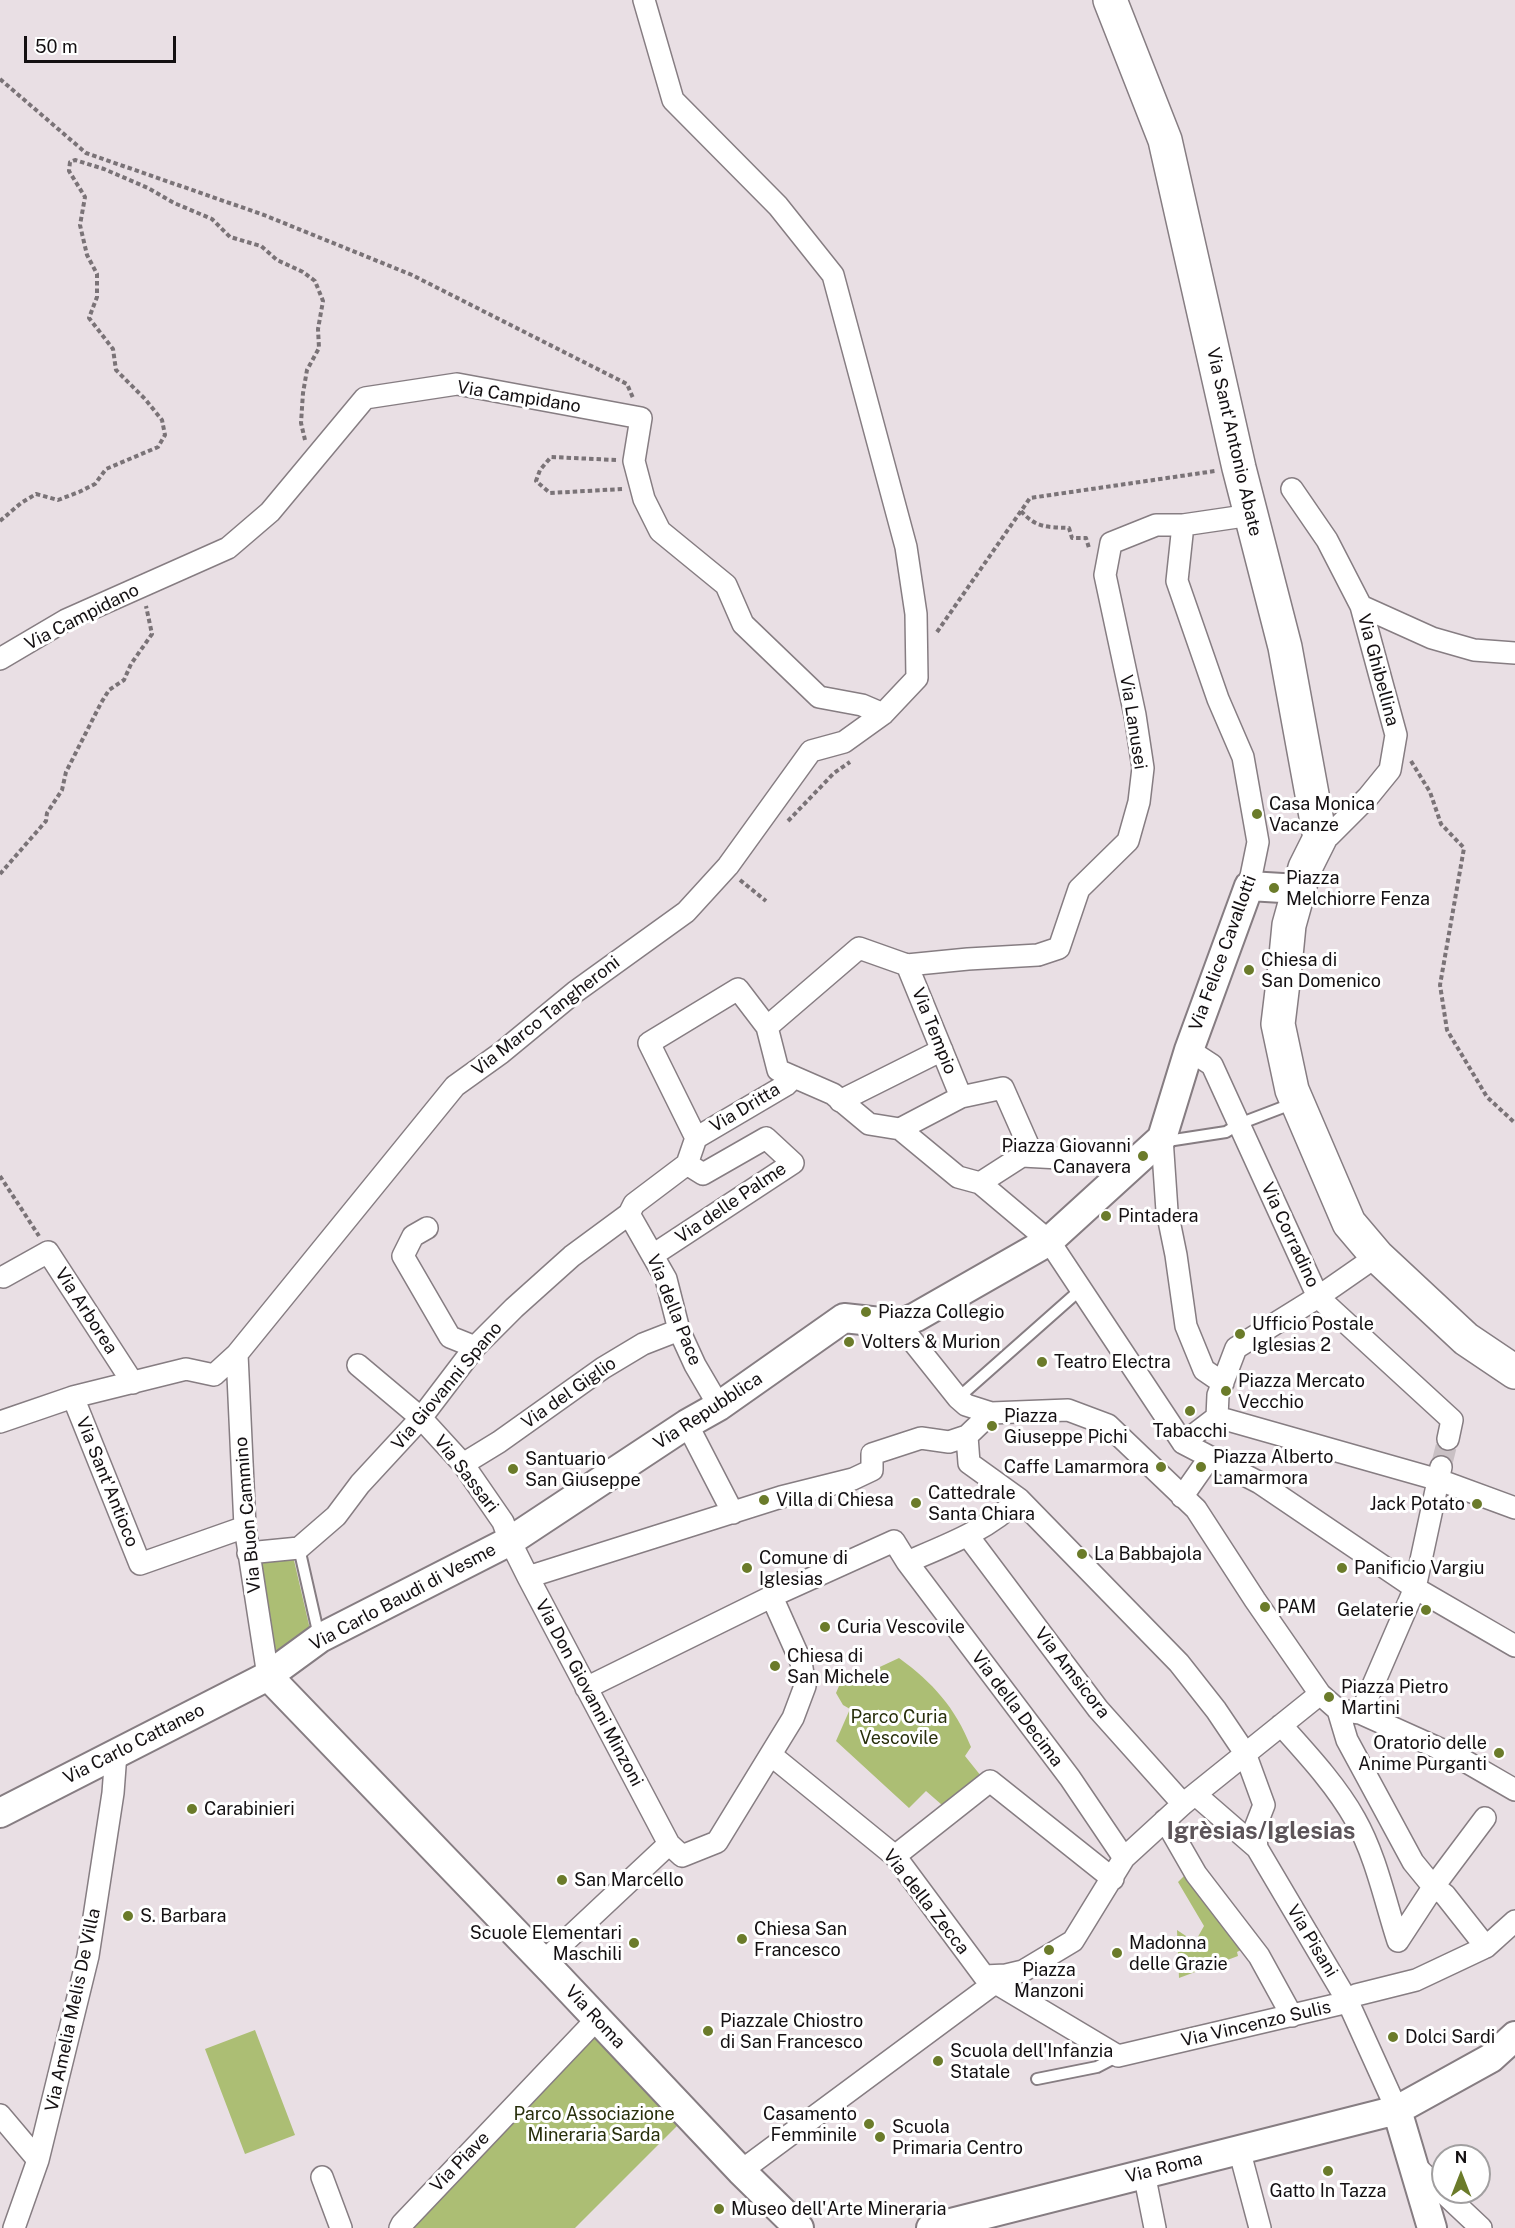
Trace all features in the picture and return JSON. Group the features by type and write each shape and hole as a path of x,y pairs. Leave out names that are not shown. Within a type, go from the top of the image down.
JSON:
{"main road":[{"name":"Via Sant'Antonio Abate","path":"1110,0 1165,140 1239,468 1286,647 1320,838"},
{"path":"1320,838 1305,868 1289,925 1278,1024 1292,1090 1349,1223 1377,1256 1466,1339 1515,1372"},
{"path":"1249,886 1299,889"},
{"name":"Via Felice Cavallotti","path":"1162,1138 1189,1050 1249,886"},
{"path":"899,1324 916,1317 1048,1241 1162,1138"},
{"name":"Via Repubblica","path":"510,1541 687,1424 720,1406 844,1318 899,1324"},
{"name":"Via Carlo Baudi di Vesme","path":"268,1676 320,1638 510,1541"},
{"name":"Via Carlo Cattaneo","path":"0,1813 268,1676"},
{"name":"Via Roma","path":"268,1676 741,2172 799,2228"},
{"name":"Via Roma","path":"931,2228 1397,2110 1491,2058 1515,2036"},
{"path":"1397,2110 1432,2228"}],"street":[{"name":"Via Marco Tangheroni","path":"133,1383 186,1369 214,1375 237,1354 455,1086 501,1053 575,992 686,912 726,868 811,751 844,742 883,714 917,678 916,614 906,547 833,275 778,206 673,100 644,0"},
{"name":"Via Campidano","path":"0,660 66,620 228,548 270,512 365,398 457,384 641,418"},
{"path":"641,418 634,461 644,499 660,531 726,585 743,624 819,697 862,705 883,714"},
{"name":"Via Ghibellina","path":"1293,489 1327,540 1361,606 1396,735 1390,770 1368,797 1329,836 1320,838"},
{"path":"1108,557 1111,543 1156,525 1183,525 1251,515"},
{"name":"Via Felice Cavallotti","path":"1183,525 1177,581 1218,699 1243,757 1258,842 1249,886"},
{"name":"Via Lanusei","path":"767,1027 859,948 907,965 1038,955 1059,948 1079,889 1128,841 1139,802 1143,768 1135,715 1104,574 1108,557"},
{"path":"1361,606 1432,638 1474,650 1515,653"},
{"name":"Via Tempio","path":"907,965 961,1097"},
{"path":"687,1164 696,1138 649,1043 738,989 767,1027 778,1070 833,1094 869,1124 900,1129 958,1177 980,1183 1048,1241 1183,1443 1260,1484 1415,1588 1515,1646"},
{"path":"840,1101 942,1050"},
{"name":"Via Corradino","path":"1189,1050 1212,1065 1318,1297 1450,1430"},
{"name":"Via Dritta","path":"696,1138 786,1085 794,1077"},
{"path":"900,1129 961,1097 1003,1088 1033,1156"},
{"name":"Via delle Palme","path":"653,1255 793,1163 766,1138 703,1174 687,1164"},
{"path":"1162,1138 1167,1211 1186,1326 1204,1370 1223,1383"},
{"path":"980,1183 1022,1156 1125,1172"},
{"name":"Via Giovanni Spano","path":"299,1548 336,1516 360,1484 421,1418 475,1347 514,1308 572,1256 629,1214 634,1204 687,1164"},
{"name":"Via della Pace","path":"629,1214 668,1286 679,1330 695,1365 720,1406"},
{"path":"427,1228 413,1236 404,1256 450,1337 475,1347"},
{"name":"Via Arborea","path":"3,1277 48,1252 133,1383"},
{"path":"1217,1418 1218,1395 1236,1348 1318,1297 1377,1256"},
{"path":"899,1324 962,1402 991,1413 1068,1410 1108,1425 1189,1503 1299,1662 1316,1696 1338,1710 1363,1712 1458,1757 1515,1790"},
{"name":"Via del Giglio","path":"463,1464 499,1442 603,1368 643,1344 679,1330"},
{"name":"Via Buon Cammino","path":"237,1354 245,1527 268,1676"},
{"name":"Via Sassari","path":"358,1365 421,1418 463,1464 503,1522 510,1541"},
{"path":"0,1422 73,1397 133,1383"},
{"name":"Via Sant'Antioco","path":"73,1397 140,1564 245,1527"},
{"path":"528,1577 740,1510 853,1479 872,1470 872,1454 921,1438 949,1442 967,1436 991,1413"},
{"path":"1183,1443 1217,1418"},
{"path":"1217,1418 1440,1474 1515,1508"},
{"path":"687,1424 740,1510"},
{"path":"967,1436 969,1463 1019,1499 1179,1663 1216,1710 1245,1753 1264,1805 1255,1828 1257,1848"},
{"path":"1189,1503 1210,1457"},
{"path":"1363,1712 1415,1588 1440,1474"},
{"path":"907,1562 968,1536 1006,1513 1019,1499"},
{"name":"Via Amsicora","path":"968,1536 1098,1709 1190,1800"},
{"name":"Via Don Giovanni Minzoni","path":"510,1541 669,1844"},
{"name":"Via della Decima","path":"775,1595 894,1541 907,1562 1070,1778 1124,1858"},
{"path":"248,1554 299,1548"},
{"path":"543,1962 669,1844 682,1856 717,1842 793,1718 805,1686 801,1662 775,1595 586,1688"},
{"path":"741,2172 990,1979 1023,1971 1073,1941 1124,1858 1245,1753 1316,1696"},
{"path":"1338,1710 1347,1740 1413,1863 1445,1895 1486,1947"},
{"path":"1281,1725 1325,1777 1355,1818 1367,1843 1398,1941 1434,1886 1485,1818"},
{"name":"Via Amelia Melis De Villa","path":"14,2228 38,2160 88,1956 113,1793 116,1753"},
{"name":"Via della Zecca","path":"771,1755 895,1856 990,1979"},
{"path":"895,1856 990,1781 1113,1879"},
{"name":"Via Pisani","path":"1190,1800 1257,1848 1348,2002 1397,2110"},
{"path":"1166,1820 1196,1874 1259,1956 1292,2016"},
{"name":"Via Vincenzo Sulis","path":"1118,2056 1348,2002 1356,1995 1416,1980 1486,1947 1515,1921"},
{"path":"990,1979 1034,2008 1118,2056"},
{"name":"Via Piave","path":"400,2228 597,2019"},
{"path":"0,2115 38,2160"},
{"path":"1239,2149 1260,2228"},
{"path":"1414,2164 1481,2228"},
{"path":"1144,2173 1155,2228"},
{"path":"322,2177 341,2228"}],"lane":[{"path":"1162,1138 1174,1140 1226,1132 1239,1124 1298,1102"},
{"path":"962,1402 1080,1290"},
{"path":"299,1548 320,1638"},
{"path":"1037,2079 1097,2067 1118,2056"}],"path":[{"path":"0,79 86,153 264,215 412,275 627,384 641,418"},
{"path":"0,86 10,88"},
{"path":"0,521 21,503 36,494 58,500 95,484 106,469 158,447 165,435 162,420 116,370 113,349 89,318 97,297 97,274 87,255 80,225 85,197 69,171 70,162 75,160 104,169 212,219 230,237 261,246 277,260 303,272 315,281 323,301 318,329 319,348 307,370 301,423 305,442 325,446"},
{"path":"634,461 551,457 540,470 536,481 550,493 626,489 644,499"},
{"path":"935,636 1030,498 1239,468"},
{"path":"1022,511 1031,522 1045,527 1069,528 1072,538 1086,538 1089,549 1108,557"},
{"path":"0,874 46,821 46,813 62,790 66,772 101,703 109,690 124,680 152,634 141,587"},
{"path":"1396,735 1430,792 1441,824 1464,848 1440,986 1447,1030 1487,1097 1515,1123"},
{"path":"784,824 834,773 852,760"},
{"path":"726,868 766,901"},
{"path":"0,1176 48,1252"}],"green space":[{"path":"293,1556 312,1638 285,1655 270,1648 255,1569 266,1559"},
{"name":"Parco Curia Vescovile","path":"899,1658 933,1687 950,1708 971,1747 965,1756 985,1781 942,1805 926,1791 909,1808 836,1741 850,1709 843,1705 836,1693 839,1686"},
{"path":"1190,1870 1247,1947 1237,1952 1238,1956 1179,1978 1177,1930 1195,1942 1204,1926 1178,1882"},
{"path":"255,2030 295,2135 245,2154 205,2049"},
{"name":"Parco Associazione Mineraria Sarda","path":"596,2036 678,2125 575,2228 411,2228"}],"tunnel":[{"path":"1441,1467 1448,1439"}],"place":[{"name":"Casa Monica Vacanze","path":"1257,814"},
{"name":"Piazza Melchiorre Fenza","path":"1274,888"},
{"name":"Chiesa di San Domenico","path":"1249,970"},
{"name":"Piazza Giovanni Canavera","path":"1143,1156"},
{"name":"Pintadera","path":"1106,1216"},
{"name":"Piazza Collegio","path":"866,1312"},
{"name":"Ufficio Postale Iglesias 2","path":"1240,1334"},
{"name":"Volters & Murion","path":"849,1342"},
{"name":"Teatro Electra","path":"1042,1362"},
{"name":"Piazza Mercato Vecchio","path":"1226,1391"},
{"name":"Tabacchi","path":"1190,1411"},
{"name":"Piazza Giuseppe Pichi","path":"992,1426"},
{"name":"Caffe Lamarmora","path":"1161,1467"},
{"name":"Piazza Alberto Lamarmora","path":"1201,1467"},
{"name":"Santuario San Giuseppe","path":"513,1469"},
{"name":"Villa di Chiesa","path":"764,1500"},
{"name":"Cattedrale Santa Chiara","path":"916,1503"},
{"name":"Jack Potato","path":"1477,1504"},
{"name":"La Babbajola","path":"1082,1554"},
{"name":"Comune di Iglesias","path":"747,1568"},
{"name":"Panificio Vargiu","path":"1342,1568"},
{"name":"PAM","path":"1265,1607"},
{"name":"Gelaterie","path":"1426,1610"},
{"name":"Curia Vescovile","path":"825,1627"},
{"name":"Chiesa di San Michele","path":"775,1666"},
{"name":"Piazza Pietro Martini","path":"1329,1697"},
{"name":"Oratorio delle Anime Purganti","path":"1499,1753"},
{"name":"Carabinieri","path":"192,1809"},
{"name":"San Marcello","path":"562,1880"},
{"name":"S. Barbara","path":"128,1916"},
{"name":"Chiesa San Francesco","path":"742,1939"},
{"name":"Scuole Elementari Maschili","path":"634,1943"},
{"name":"Piazza Manzoni","path":"1049,1950"},
{"name":"Madonna delle Grazie","path":"1117,1953"},
{"name":"Piazzale Chiostro di San Francesco","path":"708,2031"},
{"name":"Dolci Sardi","path":"1393,2037"},
{"name":"Scuola dell'Infanzia Statale","path":"938,2061"},
{"name":"Casamento Femminile","path":"869,2124"},
{"name":"Scuola Primaria Centro","path":"880,2137"},
{"name":"Gatto In Tazza","path":"1328,2171"},
{"name":"Museo dell'Arte Mineraria","path":"719,2209"}],"district":[{"name":"Igrèsias/Iglesias","path":"1261,1832"}]}
